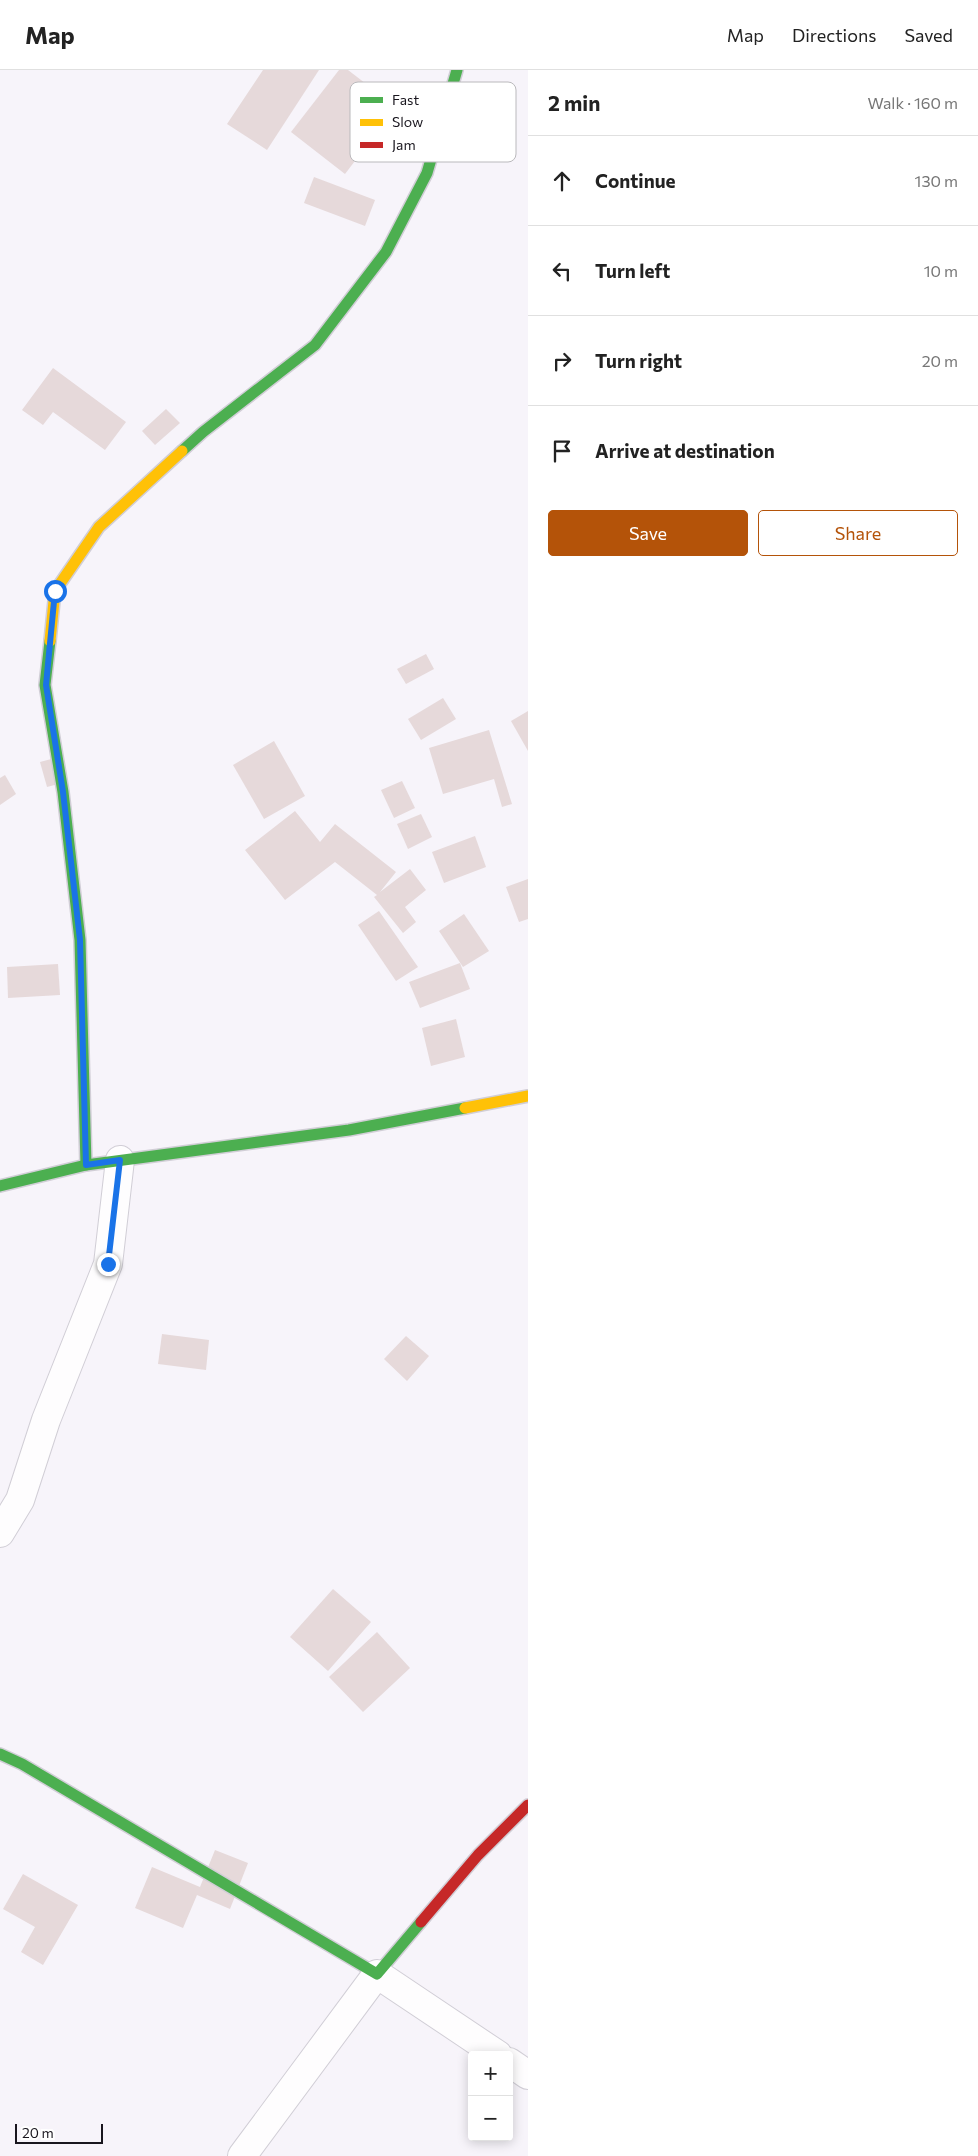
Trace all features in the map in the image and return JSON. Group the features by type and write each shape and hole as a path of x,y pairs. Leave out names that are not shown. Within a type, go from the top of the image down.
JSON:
{"street":[{"path":"453,82 457,70"},
{"path":"86,1165 80,940 63,792 46,685 55,591 100,527 203,432 315,345 386,252 423,181 430,162"},
{"path":"0,1186 86,1165 349,1130 528,1096"},
{"path":"0,1533 20,1500 46,1420 108,1264 120,1160"},
{"path":"0,1754 22,1764 377,1974 492,2051"},
{"path":"242,2156 377,1974 478,1855 528,1805"},
{"path":"513,2065 528,2075"}],"building":[{"path":"263,70 319,70 267,150 227,124"},
{"path":"339,70 348,70 364,82 350,82 350,162 354,162 345,174 291,132"},
{"path":"314,177 375,200 365,226 304,203"},
{"path":"53,368 126,422 105,450 53,412 43,425 22,410"},
{"path":"166,409 180,423 155,445 142,431"},
{"path":"426,654 434,669 406,684 397,669"},
{"path":"443,698 456,719 421,740 408,719"},
{"path":"528,711 528,751 511,721"},
{"path":"489,730 512,804 502,807 494,779 443,794 429,748"},
{"path":"274,741 305,796 264,819 233,765"},
{"path":"55,758 62,783 47,787 40,762"},
{"path":"5,775 16,794 0,805 0,778"},
{"path":"402,781 415,808 394,818 381,790"},
{"path":"295,811 320,842 335,824 396,872 380,892 410,869 426,890 405,907 416,922 403,933 374,897 377,895 335,862 285,900 245,850"},
{"path":"421,814 432,837 408,849 397,824"},
{"path":"475,836 486,867 444,883 432,852"},
{"path":"528,879 528,919 519,922 506,887"},
{"path":"379,911 418,967 396,981 358,925"},
{"path":"464,914 489,951 463,967 439,931"},
{"path":"460,963 470,989 420,1008 409,982"},
{"path":"58,964 60,995 8,998 7,967"},
{"path":"456,1019 465,1057 431,1066 422,1028"},
{"path":"162,1334 209,1340 206,1370 158,1364"},
{"path":"406,1336 429,1356 407,1381 384,1359"},
{"path":"333,1589 371,1622 328,1671 290,1637"},
{"path":"377,1632 410,1668 363,1712 329,1677"},
{"path":"215,1850 248,1863 230,1909 197,1895 183,1928 135,1908 152,1867 200,1887"},
{"path":"23,1874 78,1905 43,1965 21,1952 35,1927 3,1909"}],"traffic: fast":[{"path":"454,82 457,70"},
{"path":"182,451 203,432 315,345 386,252 427,173 430,162"},
{"path":"50,641 45,685 63,792 80,940 86,1165"},
{"path":"0,1186 86,1165 349,1130 465,1108"},
{"path":"0,1754 22,1764 377,1974 421,1922"}],"traffic: slow":[{"path":"50,641 55,591 99,527 182,451"},
{"path":"465,1108 528,1096"}],"traffic: jam":[{"path":"421,1922 478,1855 528,1805"}],"route":[{"path":"55,591 46,685 63,792 80,940 86,1165 120,1160 108,1264"}]}
